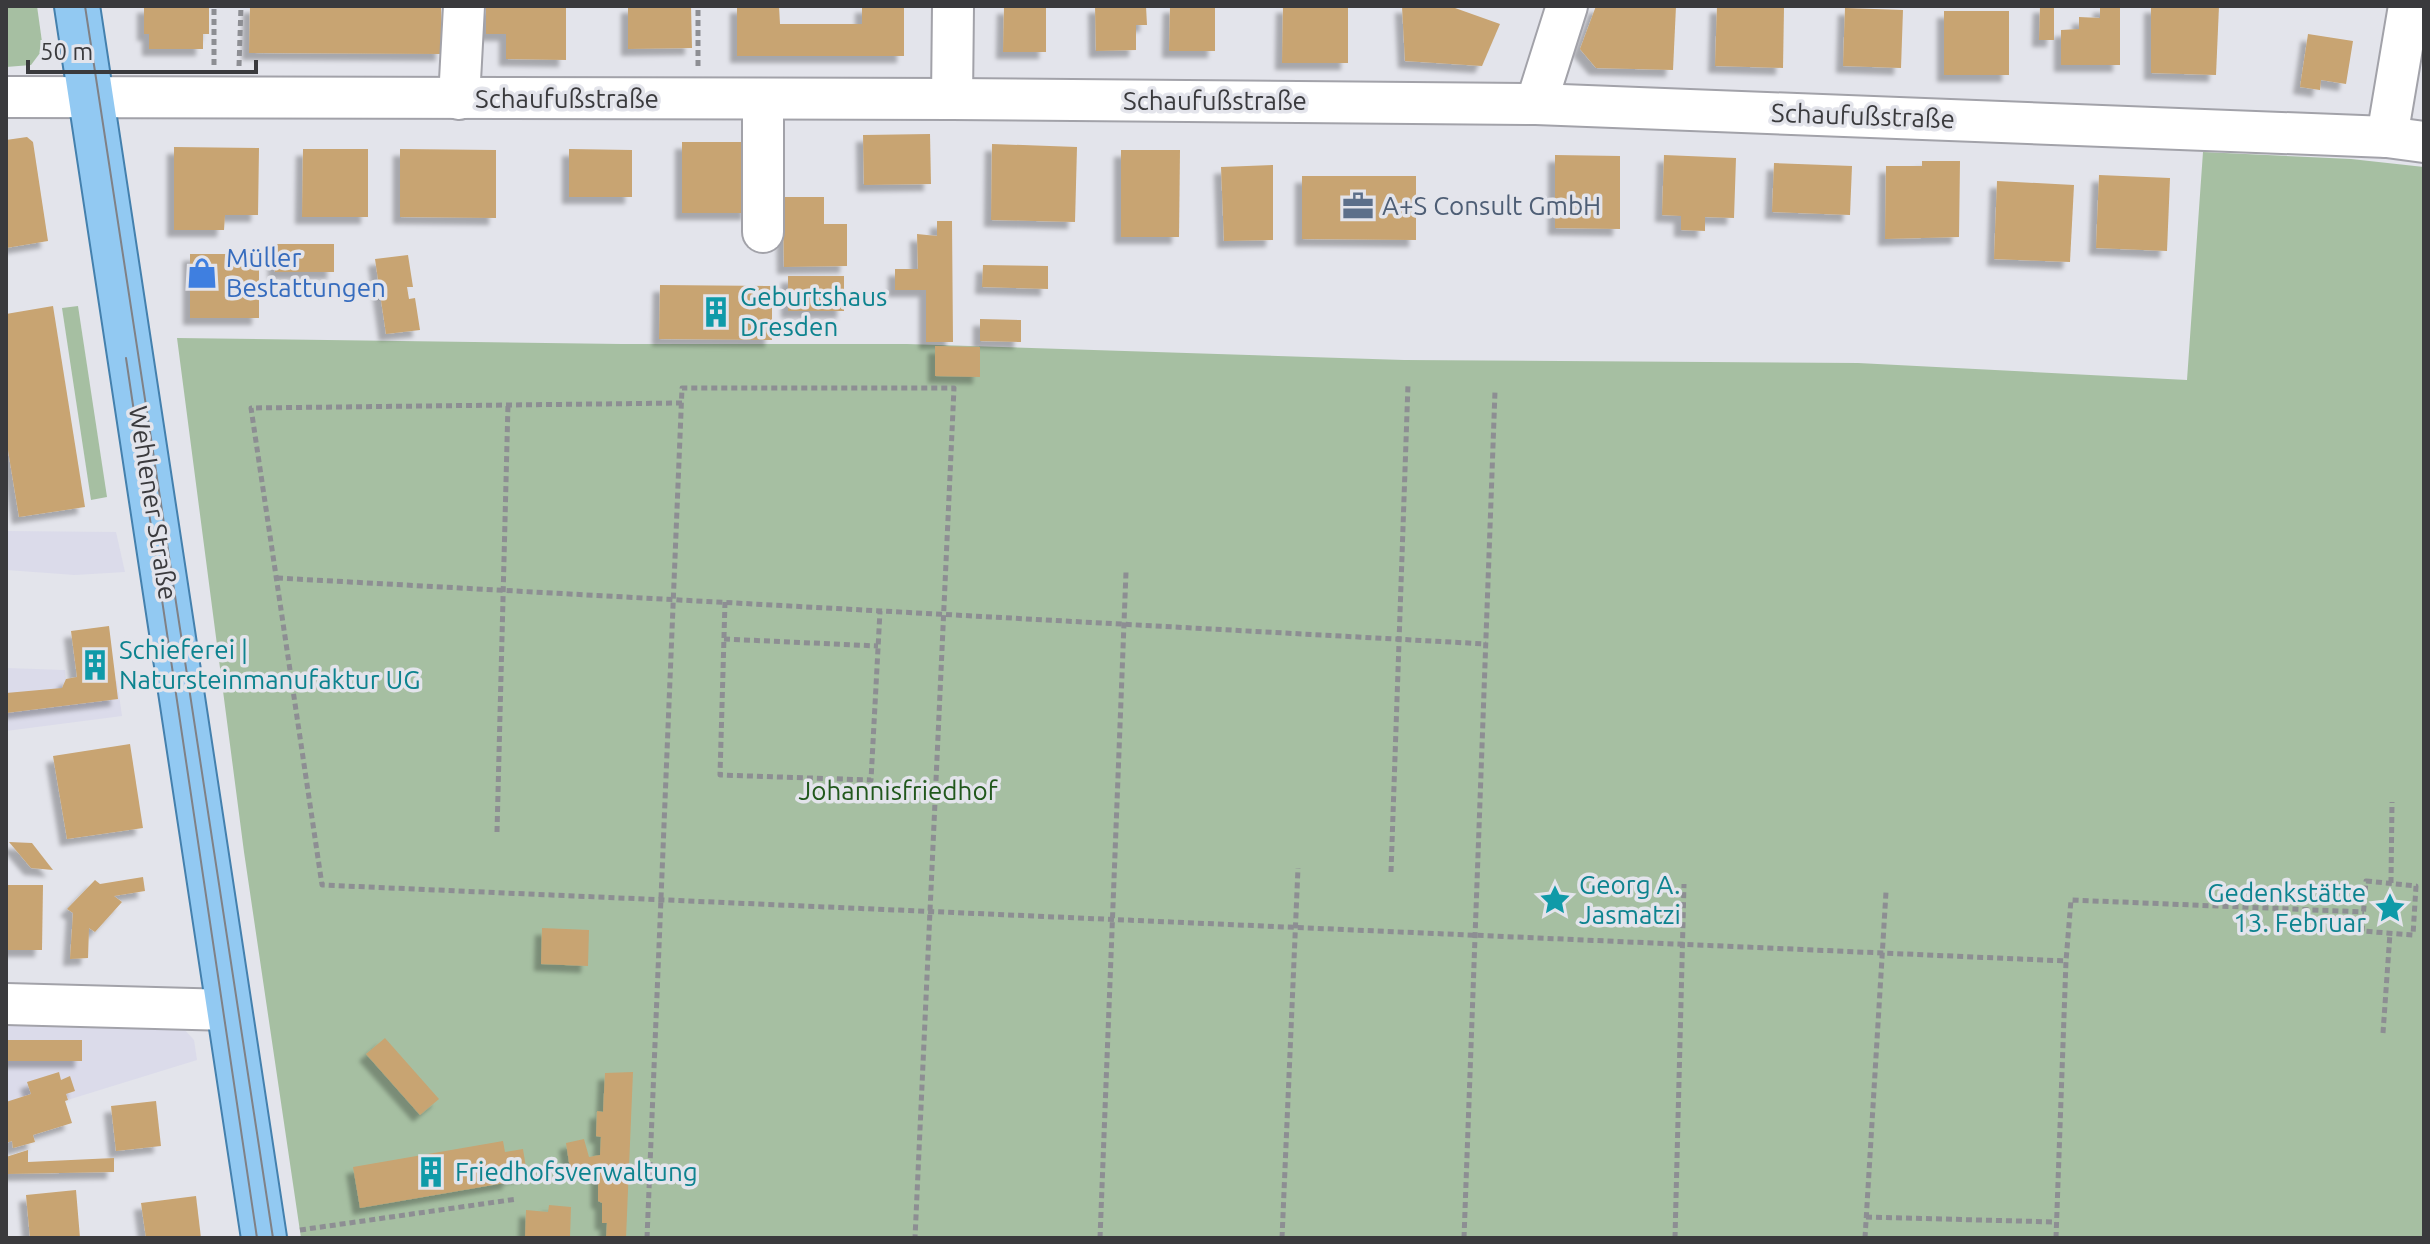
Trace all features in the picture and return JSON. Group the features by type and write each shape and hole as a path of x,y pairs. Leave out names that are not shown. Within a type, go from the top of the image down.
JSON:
{"main road":[{"name":"Wehlener Straße","path":"77,6 264,1236"}],"street":[{"path":"459,99 464,6"},
{"path":"952,99 953,6"},
{"path":"1536,104 1567,6"},
{"path":"2406,139 2409,6"},
{"name":"Schaufußstraße","path":"6,97 1536,104 2406,139"},
{"path":"763,99 763,232"},
{"path":"6,1004 230,1010"}],"path":[{"path":"214,6 226,99"},
{"path":"226,99 241,6"},
{"path":"697,99 698,6"},
{"path":"349,288 381,298"},
{"path":"1391,872 1408,384"},
{"path":"647,1238 682,388 954,388 915,1238"},
{"path":"1464,1238 1495,391"},
{"path":"682,403 251,408 322,885 2066,961"},
{"path":"497,832 508,404"},
{"path":"1100,1238 1126,572"},
{"path":"277,578 1486,644"},
{"path":"725,602 720,775 871,780 880,611"},
{"path":"724,639 878,646"},
{"path":"2391,883 2392,802"},
{"path":"1282,1238 1298,868"},
{"path":"2366,881 2416,886 2414,909 2413,935 2362,931 2366,881"},
{"path":"1675,1238 1684,884"},
{"path":"1865,1238 1886,892"},
{"path":"2056,1238 2071,900 2364,912"},
{"path":"2414,909 2424,910"},
{"path":"2383,1033 2390,933"},
{"path":"264,1236 517,1199"},
{"path":"1866,1217 2056,1222"}],"shaded area":[{"path":"6,531 116,532 125,572 75,575 6,570"},
{"path":"6,668 65,670 66,679 77,677 79,686 117,681 122,716 6,731"},
{"path":"6,1023 181,1026 194,1040 197,1060 6,1119"}],"green space":[{"path":"6,6 37,6 43,49 31,65 6,67"},
{"name":"Johannisfriedhof","path":"2203,152 2351,159 2424,167 2424,1238 301,1238 244,852 177,338 907,344 1404,360 1858,363 2187,380"},
{"path":"78,306 107,497 91,500 62,308"}],"building":[{"path":"144,6 209,6 209,34 203,34 203,49 149,49 149,34 144,34"},
{"path":"250,6 441,6 443,54 249,53"},
{"path":"486,6 566,6 566,60 506,59 506,34 486,34"},
{"path":"628,6 691,6 692,48 628,49"},
{"path":"737,6 779,6 780,24 862,24 862,6 904,6 904,56 737,56"},
{"path":"1095,6 1146,6 1147,25 1136,25 1136,50 1096,51"},
{"path":"1170,6 1215,6 1215,51 1169,51"},
{"path":"1283,6 1348,6 1348,63 1282,63"},
{"path":"1402,6 1455,8 1500,24 1482,66 1405,61"},
{"path":"1596,6 1676,6 1673,70 1596,68 1580,49"},
{"path":"1717,6 1784,8 1783,68 1715,66"},
{"path":"2040,6 2054,6 2054,40 2039,40"},
{"path":"2100,6 2120,6 2120,65 2061,65 2061,30 2079,29 2079,17 2100,18"},
{"path":"2151,6 2219,6 2216,75 2151,73"},
{"path":"1004,7 1046,8 1046,52 1003,52"},
{"path":"1845,8 1903,10 1901,68 1843,66"},
{"path":"1944,11 2009,11 2009,75 1944,75"},
{"path":"2308,34 2353,41 2346,84 2321,80 2320,90 2300,87"},
{"path":"930,134 931,184 864,185 863,135"},
{"path":"27,137 33,142 48,241 6,248 6,140"},
{"path":"682,142 749,142 749,213 682,213"},
{"path":"992,144 1077,147 1075,222 991,220"},
{"path":"174,147 259,148 258,215 225,215 224,230 174,230"},
{"path":"303,149 368,149 368,217 302,217"},
{"path":"400,149 496,150 496,218 400,217"},
{"path":"569,149 632,150 632,197 569,197"},
{"path":"1121,150 1180,150 1179,237 1121,237"},
{"path":"1555,155 1620,156 1620,229 1555,228"},
{"path":"1664,155 1736,158 1734,218 1705,217 1705,231 1681,230 1681,216 1662,215"},
{"path":"1922,161 1960,161 1959,237 1885,239 1886,166 1922,166"},
{"path":"1774,163 1852,166 1850,215 1772,212"},
{"path":"1273,165 1273,240 1224,241 1221,167"},
{"path":"2099,175 2170,178 2167,251 2096,248"},
{"path":"1302,176 1416,176 1416,240 1302,239"},
{"path":"1997,181 2074,185 2070,262 1994,259"},
{"path":"783,197 824,197 824,224 847,224 847,266 784,267"},
{"path":"937,221 952,221 953,342 926,342 926,290 895,290 895,269 918,269 917,234 937,236"},
{"path":"274,244 334,244 334,272 275,272"},
{"path":"190,254 249,254 249,267 259,267 259,318 190,318"},
{"path":"408,255 413,287 407,287 409,299 415,298 420,330 386,334 375,259"},
{"path":"983,265 1048,266 1048,289 982,287"},
{"path":"788,276 844,276 844,311 788,311"},
{"name":"Geburtshaus Dresden","path":"660,285 772,286 772,340 659,339"},
{"path":"53,306 85,507 19,517 6,438 6,314"},
{"path":"980,319 1021,320 1021,342 980,341"},
{"path":"935,346 980,347 980,377 935,376"},
{"path":"109,626 118,699 6,713 6,693 62,688 66,679 77,677 71,631"},
{"path":"130,744 143,828 67,839 53,756"},
{"path":"9,842 32,843 53,870 31,868"},
{"path":"143,877 145,891 114,896 122,902 95,932 89,928 88,958 70,959 73,913 67,909 95,880 100,884"},
{"path":"6,885 43,885 42,950 6,950"},
{"path":"542,928 589,930 588,966 541,964"},
{"path":"385,1038 439,1099 420,1115 366,1054"},
{"path":"7,1040 82,1040 82,1061 7,1061"},
{"path":"59,1072 61,1080 70,1076 75,1091 66,1094 68,1100 65,1101 72,1123 33,1135 35,1142 13,1148 12,1141 6,1143 6,1102 31,1094 27,1082"},
{"path":"633,1072 626,1238 606,1238 607,1223 602,1223 602,1203 598,1201 598,1174 593,1174 590,1165 570,1169 566,1143 584,1139 589,1157 600,1155 601,1137 596,1136 597,1111 603,1112 605,1073"},
{"path":"156,1101 161,1146 116,1151 111,1106"},
{"name":"Friedhofsverwaltung","path":"503,1141 505,1152 523,1149 527,1174 509,1178 510,1182 360,1208 353,1167"},
{"path":"28,1150 28,1162 114,1158 114,1172 6,1174 6,1157"},
{"path":"76,1190 80,1238 30,1238 26,1195"},
{"path":"196,1196 201,1238 146,1238 141,1203"},
{"path":"549,1205 571,1207 570,1238 525,1238 526,1210 548,1212"}],"tram line":[{"path":"85,6 273,1238"},
{"path":"126,358 257,1238"}],"place":[{"name":"A+S Consult GmbH","path":"1358,206"},
{"name":"Müller Bestattungen","path":"202,273"},
{"name":"Geburtshaus Dresden","path":"716,312"},
{"name":"Schieferei | Natursteinmanufaktur UG","path":"95,665"},
{"name":"Georg A. Jasmatzi","path":"1555,900"},
{"name":"Gedenkstätte 13. Februar","path":"2390,908"},
{"name":"Friedhofsverwaltung","path":"431,1172"}]}
